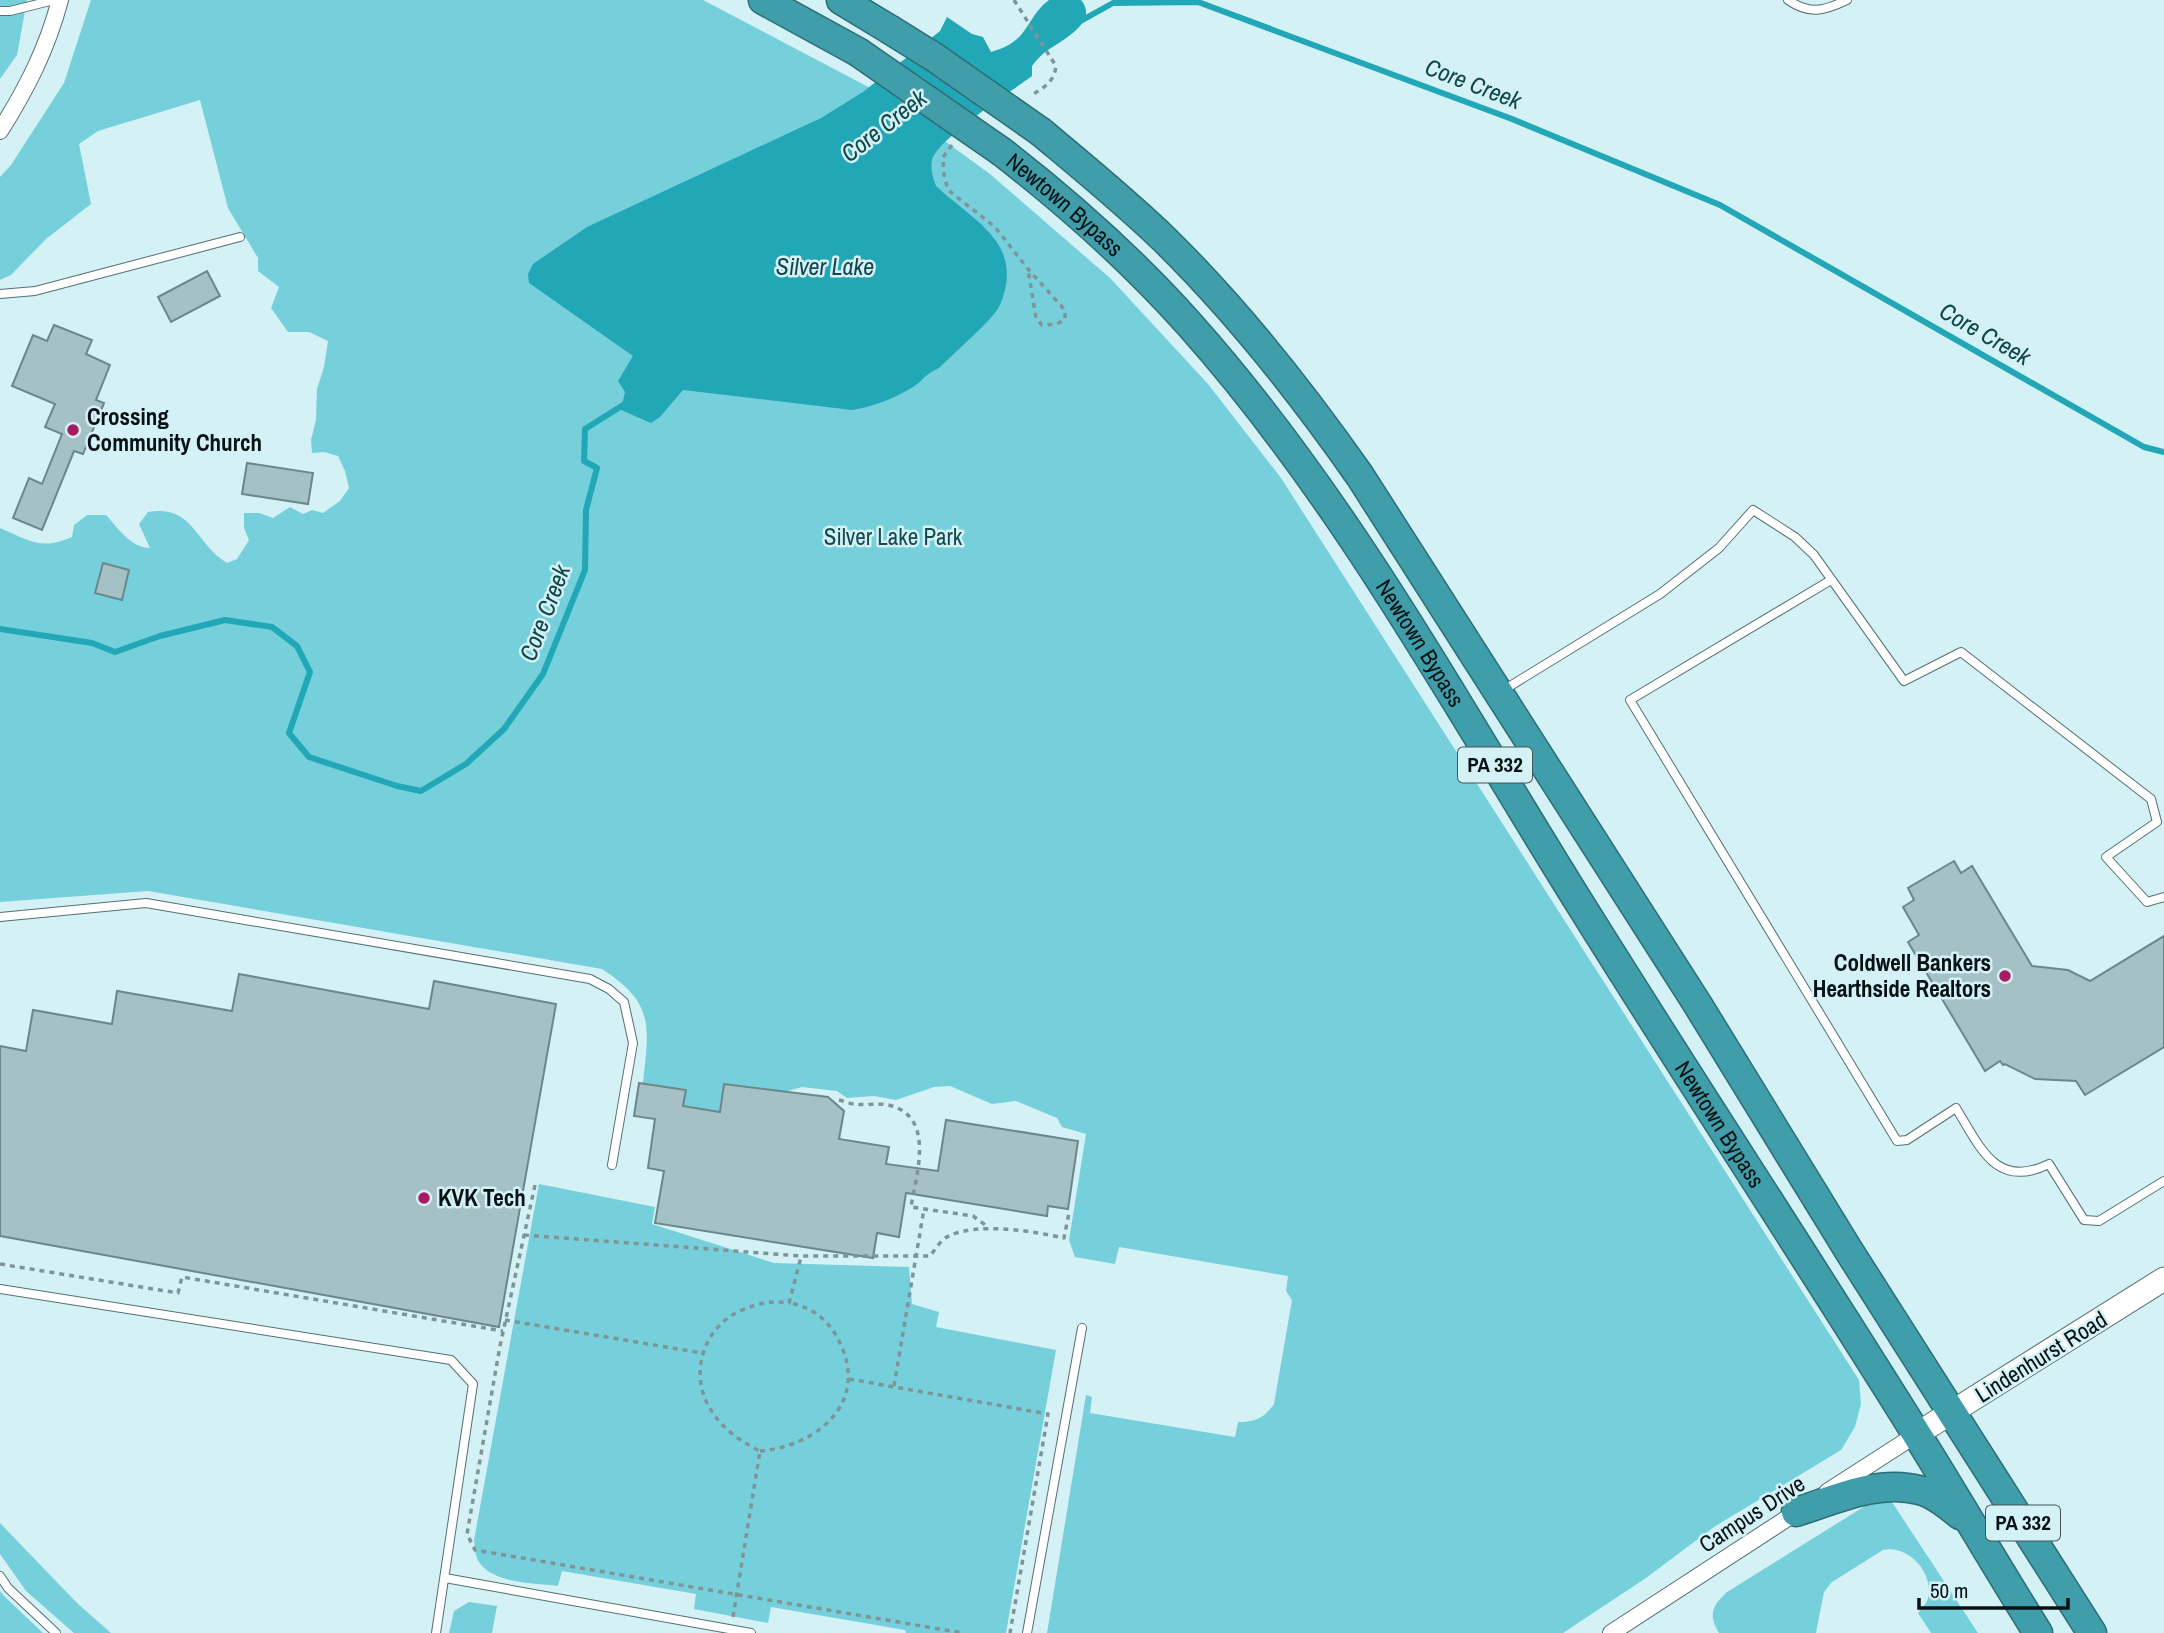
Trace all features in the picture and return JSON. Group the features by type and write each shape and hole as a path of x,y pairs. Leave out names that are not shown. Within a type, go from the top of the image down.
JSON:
{"highway":[{"name":"Newtown Bypass","path":"763,0 858,52 1037,179 1127,259 1188,323 1282,437 1348,530 1405,618 1580,904 1917,1434"},
{"name":"Newtown Bypass","path":"841,0 934,57 1041,132 1166,242 1282,369 1360,476 1499,692 1953,1413"},
{"name":"PA 332","path":"1953,1413 2092,1633"},
{"name":"PA 332","path":"1917,1434 2038,1633"},
{"path":"1796,1512 1866,1490 1899,1487 1921,1490 1970,1523"}],"street":[{"path":"0,131 18,103 50,37 60,0"},
{"name":"Lindenhurst Road","path":"1917,1434 2164,1279"},
{"name":"Campus Drive","path":"1611,1633 1917,1434"}],"lane":[{"path":"0,11 54,0"},
{"path":"1787,0 1801,9 1819,11 1847,0"},
{"path":"0,294 35,291 240,237"},
{"path":"1499,692 1660,594 1719,548 1753,510 1795,537 1814,555 1904,681 1961,652 2151,799 2157,822 2105,857 2147,902 2164,897"},
{"path":"1831,580 1630,700 1897,1141 1907,1139 1956,1108 1987,1159 2010,1172 2032,1172 2049,1164 2084,1220 2099,1221 2164,1181"},
{"path":"0,917 146,903 590,979 609,989 624,1002 633,1043 612,1165"},
{"path":"0,1289 451,1360 473,1384 436,1633"},
{"path":"1027,1633 1082,1328"},
{"path":"0,1576 8,1588 56,1633"},
{"path":"445,1578 751,1633"}],"path":[{"path":"1014,0 1056,66 1049,84 1020,102"},
{"path":"952,144 943,157 948,190 995,227 1065,310 1065,319 1057,324 1042,325 1036,318 1028,269"},
{"path":"839,1100 856,1105 869,1103 893,1106 912,1119 920,1141 911,1207 973,1216 989,1228"},
{"path":"535,1185 505,1320 467,1534 475,1550 963,1633"},
{"path":"894,1386 924,1209"},
{"path":"524,1235 801,1256 930,1256 948,1236 972,1228 1034,1231 1064,1238 1069,1213"},
{"path":"789,1303 801,1256"},
{"path":"0,1264 178,1293 182,1277 503,1331"},
{"path":"762,1302 789,1303 813,1310 834,1331 848,1364 846,1393 841,1406 823,1429 786,1447 760,1451 736,1438 708,1405 700,1375 702,1353 715,1329 735,1313 762,1302"},
{"path":"505,1320 702,1353"},
{"path":"849,1379 1048,1414 1010,1633"},
{"path":"733,1616 760,1451"}],"green space":[{"path":"0,0 27,0 17,55 0,79"},
{"name":"Silver Lake Park","path":"91,0 703,0 876,91 990,174 1110,278 1208,384 1281,478 1859,1380 1861,1404 1855,1427 1841,1450 1714,1527 1646,1578 1563,1633 1047,1633 1086,1395 1092,1397 1090,1413 1235,1437 1238,1422 1259,1418 1274,1404 1292,1300 1286,1291 1288,1276 1119,1247 1115,1264 1075,1257 1069,1240 1086,1134 1062,1127 1057,1118 1016,1101 992,1104 950,1086 934,1087 896,1100 874,1096 847,1098 837,1091 802,1087 781,1093 724,1084 720,1112 683,1106 686,1090 643,1083 647,1046 645,1018 632,993 602,969 148,891 0,902 0,528 27,540 51,543 72,537 74,525 87,515 106,515 131,541 150,548 139,524 148,512 163,511 184,519 227,563 237,559 249,540 244,528 244,513 259,513 273,518 290,507 303,514 312,510 323,513 340,501 349,488 338,456 324,452 312,453 317,389 328,341 309,332 288,332 271,308 279,287 258,271 258,258 228,208 200,100 98,131 79,144 91,204 46,239 11,275 0,280 0,177 11,165 64,83"},
{"path":"539,1184 655,1207 652,1224 774,1263 909,1267 912,1304 939,1312 936,1327 1056,1350 1006,1633 906,1633 905,1630 771,1607 768,1623 694,1609 696,1594 562,1571 558,1586 526,1583 494,1575 486,1569 478,1560 474,1540"},
{"path":"1890,1499 1978,1633 1931,1633 1918,1613 1928,1597 1929,1585 1926,1576 1909,1555 1892,1549 1883,1550 1832,1582 1824,1592 1816,1633 1719,1633 1713,1611 1727,1592 1873,1501"},
{"path":"0,1523 77,1603 111,1633 74,1633 26,1591 0,1554"},
{"path":"0,1591 5,1597 43,1633 0,1633"},
{"path":"469,1602 497,1606 492,1633 449,1633 454,1611"}],"water":[{"name":"Silver Lake","path":"1049,0 1081,0 1086,8 1082,24 1039,58 1032,66 1032,76 960,128 937,151 932,160 936,186 990,233 1001,249 1007,274 999,307 939,368 901,394 860,409 683,390 660,417 651,423 621,410 625,392 618,381 633,356 529,283 528,274 533,264 587,227 821,118 863,92 940,31 947,17 972,34 983,37 991,52 1004,48 1020,36 1035,14"}],"building":[{"path":"207,271 220,296 171,322 158,297"},
{"name":"Crossing Community Church","path":"54,325 92,340 86,354 110,365 96,400 104,403 83,454 74,451 42,530 13,518 29,478 42,484 62,434 45,427 55,404 12,386 33,335 47,341"},
{"path":"247,463 313,473 308,504 242,494"},
{"path":"103,563 129,570 122,600 95,593"},
{"name":"Coldwell Bankers Hearthside Realtors","path":"1954,861 1961,873 1972,866 2032,966 2068,970 2090,981 2164,936 2164,1047 2085,1095 2076,1081 2035,1079 2003,1065 2000,1061 1985,1071 1908,942 1919,935 1903,907 1914,900 1908,888"},
{"path":"239,974 429,1009 434,981 556,1004 499,1327 0,1236 0,1046 26,1051 33,1010 112,1024 117,991 232,1011"},
{"path":"639,1083 686,1090 683,1106 720,1112 724,1084 828,1097 844,1111 839,1139 889,1147 886,1164 938,1171 946,1120 1078,1141 1068,1209 1048,1206 1047,1216 906,1193 899,1237 877,1233 873,1258 655,1223 664,1171 648,1168 655,1119 634,1116"}],"waterway":[{"name":"Core Creek","path":"1077,23 1113,3 1198,2 1512,119 1720,205 2144,447 2164,452"},
{"name":"Core Creek","path":"0,629 92,643 115,652 160,636 225,620 272,627 297,646 310,672 289,733 309,757 397,786 421,791 466,764 504,729 543,674 585,570 586,510 597,468 584,461 585,429 628,402"}],"place":[{"name":"Crossing Community Church","path":"73,430"},
{"name":"Coldwell Bankers Hearthside Realtors","path":"2005,976"},
{"name":"KVK Tech","path":"424,1198"}]}
